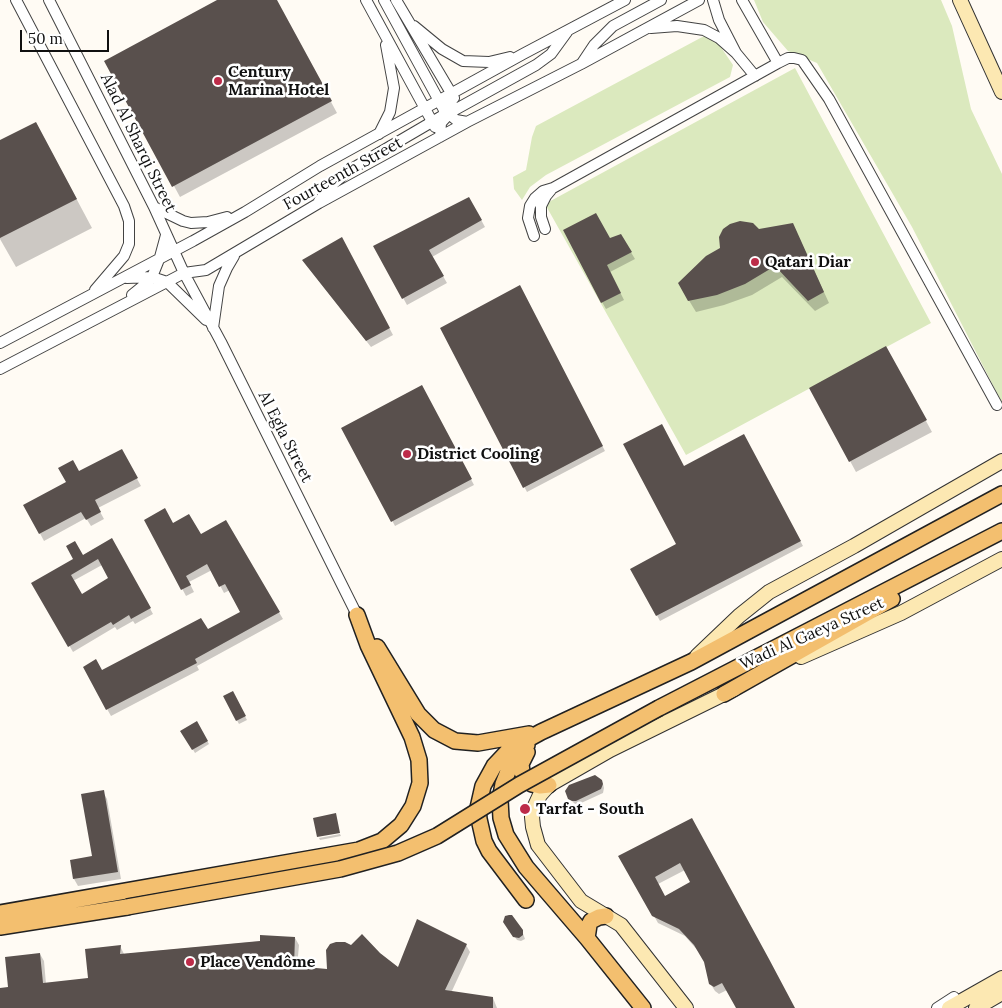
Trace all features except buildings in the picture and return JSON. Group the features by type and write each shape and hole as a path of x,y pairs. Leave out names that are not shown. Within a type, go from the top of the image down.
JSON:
{"main road":[{"name":"Wadi Al Gaeya Street","path":"540,732 691,662 1002,494"},
{"name":"Wadi Al Gaeya Street","path":"0,927 18,931 128,907 340,869 398,853 438,836 519,785 659,708 1002,531"},
{"path":"724,694 901,594 928,569"},
{"path":"358,615 418,714 434,730 455,741 478,743 540,732"},
{"path":"0,913 360,850 382,841 401,825 413,806 420,783 420,760 412,737 368,645 358,615"},
{"path":"540,732 524,756 521,764 522,772 532,784 540,786 549,785"},
{"path":"526,900 486,846 481,830 478,808 483,786 494,766 510,750 540,732"},
{"path":"540,732 518,755 509,769 504,784 500,800 501,818 506,835 526,868 587,938 643,1008"},
{"path":"587,938 591,922 606,916"}],"street":[{"path":"16,0 124,206 129,222 128,244 124,256 90,295"},
{"name":"Alad Al Sharqi Street","path":"49,0 154,207 184,273"},
{"path":"366,0 440,136"},
{"path":"384,0 438,100 447,113 456,120 467,122"},
{"path":"396,0 467,122"},
{"name":"Fourteenth Street","path":"0,343 245,212 320,166 438,100 625,0"},
{"path":"581,64 594,45 614,26 661,0"},
{"name":"Fourteenth Street","path":"0,369 184,273 206,270 236,254 319,203 440,136 648,29 699,0"},
{"path":"713,0 719,20 736,53"},
{"path":"742,0 778,63"},
{"path":"960,0 1002,92"},
{"path":"407,20 442,49 463,61 489,62 523,54"},
{"path":"648,29 677,26 704,30 719,38 736,53 755,76"},
{"path":"319,203 332,185 348,171 447,113 536,65 551,54 570,29"},
{"path":"379,134 390,112 394,88 383,32"},
{"path":"534,236 528,218 530,206 535,198 544,191 553,188 778,63 788,58 802,60 829,99 997,405"},
{"path":"440,136 441,123 452,101 452,94"},
{"path":"545,229 541,217 541,206 553,188"},
{"path":"154,207 183,221 192,223 218,220 245,212"},
{"path":"110,312 152,277 166,235"},
{"path":"214,328 220,286 227,268 236,254"},
{"name":"Al Egla Street","path":"184,273 214,328 358,615"},
{"path":"124,278 152,277 167,282 214,328"},
{"name":"Wadi Al Gaeya Street","path":"691,662 739,616 769,592 854,546 1002,461"},
{"name":"Wadi Al Gaeya Street","path":"549,785 634,738 790,662 901,613 1002,559"},
{"path":"549,785 540,795 532,817 532,827 538,845 581,901 621,925 686,1008"},
{"path":"949,1008 1002,978"},
{"path":"937,1008 955,997 982,989"},
{"path":"976,1008 1002,993"}],"green space":[{"path":"754,0 941,0 952,26 971,109 1002,174 1002,403 912,227 817,63 788,51 763,22"},
{"path":"706,35 718,43 733,65 730,77 546,175 530,187 522,200 514,189 513,177 526,170 536,126"},
{"path":"795,68 931,323 686,455 545,204"}],"place":[{"name":"Century Marina Hotel","path":"218,81"},
{"name":"Qatari Diar","path":"755,262"},
{"name":"District Cooling","path":"407,454"},
{"name":"Tarfat - South","path":"525,809"},
{"name":"Place Vendôme","path":"190,962"}]}
